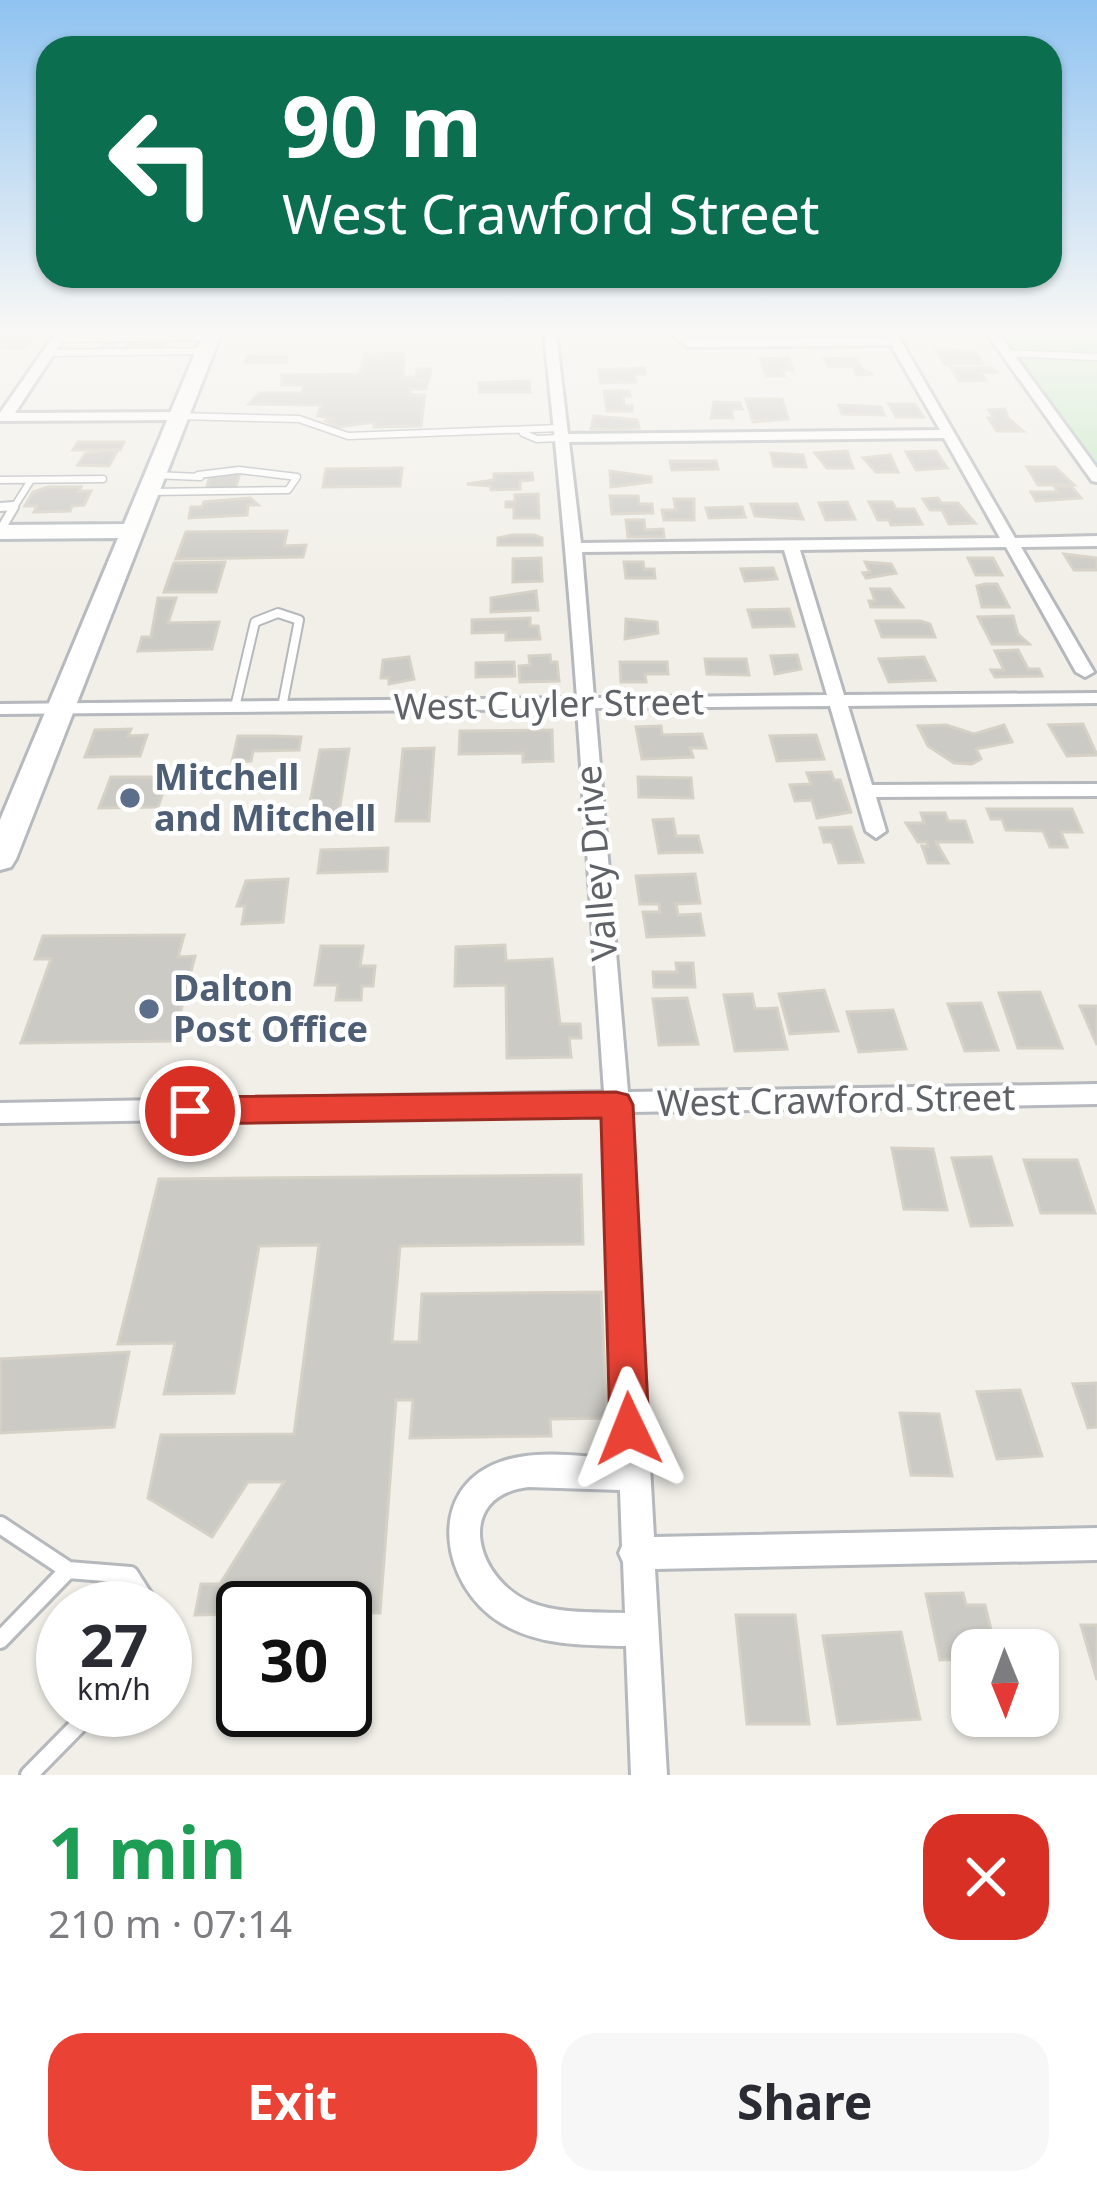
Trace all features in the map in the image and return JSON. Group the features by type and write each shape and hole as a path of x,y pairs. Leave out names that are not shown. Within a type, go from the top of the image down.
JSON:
{"main road":[{"path":"0,859 178,417"},
{"path":"0,532 131,531"}],"street":[{"name":"Valley Drive","path":"558,417 574,548 616,1105 634,1552 649,1775"},
{"path":"937,417 1085,672"},
{"path":"1052,417 1097,478"},
{"path":"559,433 947,434"},
{"path":"574,548 1097,541"},
{"path":"791,546 875,831"},
{"name":"West Cuyler Street","path":"0,709 1097,698"},
{"path":"866,791 1097,790"},
{"name":"West Crawford Street","path":"0,1113 1097,1094"},
{"path":"632,1475 506,1474 482,1486 468,1506 463,1541 473,1574 499,1603 543,1624 640,1630"},
{"path":"634,1552 1097,1544"}],"lane":[{"path":"212,417 299,419 348,436 559,433"},
{"path":"439,434 440,418"},
{"path":"347,455 348,436"},
{"path":"239,470 294,476 292,490 195,491 150,483 239,470"},
{"path":"195,491 198,475"},
{"path":"0,480 103,479"},
{"path":"0,532 31,480"},
{"path":"0,507 14,507"},
{"path":"235,707 255,622 278,613 299,620 282,706"},
{"path":"0,1525 68,1570 130,1575 134,1581"},
{"path":"0,1640 68,1570"},
{"path":"29,1775 66,1737"}],"green space":[{"path":"1060,417 1097,417 1097,467"}],"building":[{"path":"324,417 422,417 421,426 374,427 375,422 338,427 326,421 332,418"},
{"path":"594,417 637,420 639,428 591,429"},
{"path":"751,417 788,419 753,422"},
{"path":"1008,417 1023,431 997,431 988,418"},
{"path":"78,442 124,442 120,450 73,450"},
{"path":"118,450 109,466 78,465 85,454"},
{"path":"847,451 853,468 827,468 815,453"},
{"path":"936,451 947,468 916,470 906,452"},
{"path":"771,453 803,455 806,467 774,466"},
{"path":"890,455 898,472 876,472 863,458"},
{"path":"670,461 716,461 718,469 672,470"},
{"path":"1027,467 1055,467 1074,485 1038,485"},
{"path":"402,468 400,486 323,487 326,469"},
{"path":"610,471 651,477 651,482 611,487"},
{"path":"211,473 240,473 235,489 206,489"},
{"path":"532,473 533,480 520,481 520,489 491,490 491,486 467,484 494,480 494,474"},
{"path":"1054,486 1071,486 1081,498 1036,501 1031,492 1058,492"},
{"path":"48,487 91,491 84,505 72,506 70,511 34,512 37,506 25,506 33,492"},
{"path":"538,494 539,518 514,518 514,507 506,507 506,502 515,502 515,495"},
{"path":"610,496 638,496 639,504 652,504 653,513 612,514"},
{"path":"250,498 258,505 248,505 247,515 189,518 191,507 202,507 204,502"},
{"path":"938,498 941,503 958,503 975,523 949,524 942,510 930,510 923,499"},
{"path":"674,499 694,499 694,520 664,520 662,510 676,510"},
{"path":"847,502 855,519 826,520 819,503"},
{"path":"869,502 914,509 922,524 891,525 889,520 878,520"},
{"path":"751,504 797,504 803,519 755,516"},
{"path":"742,507 745,517 709,518 706,508"},
{"path":"626,520 644,520 645,530 663,529 664,537 628,537"},
{"path":"287,531 284,546 306,545 303,557 176,559 186,532"},
{"path":"534,535 542,538 542,545 498,545 498,538"},
{"path":"1064,554 1097,558 1097,570 1074,570"},
{"path":"541,558 542,581 513,582 513,559"},
{"path":"968,558 993,558 1002,575 976,575"},
{"path":"225,562 216,592 164,592 174,563"},
{"path":"624,562 643,562 644,569 654,569 655,578 626,578"},
{"path":"865,562 891,564 896,573 866,578 863,573 870,572"},
{"path":"773,568 777,579 745,581 741,569"},
{"path":"997,584 1009,607 982,607 977,586"},
{"path":"871,589 890,589 903,607 871,607 869,601 875,601"},
{"path":"536,591 538,610 491,612 491,598"},
{"path":"158,598 176,598 168,623 219,622 212,649 138,651 142,637 151,637"},
{"path":"789,609 794,626 753,627 748,610"},
{"path":"1013,616 1018,634 1029,644 992,644 978,617"},
{"path":"530,618 530,626 538,626 540,639 506,640 506,632 472,633 472,620"},
{"path":"626,619 657,622 658,633 625,639"},
{"path":"876,621 920,621 930,624 935,637 882,637"},
{"path":"1018,650 1028,669 1039,669 1042,676 995,677 991,670 1004,670 995,651"},
{"path":"550,655 551,662 557,662 559,681 520,682 519,666 530,665 529,656"},
{"path":"797,655 801,669 775,674 771,656"},
{"path":"409,657 414,679 389,684 389,678 381,678 383,660"},
{"path":"924,657 935,680 889,682 879,659"},
{"path":"705,659 746,659 749,675 707,674"},
{"path":"514,662 515,676 476,677 476,663"},
{"path":"620,662 667,662 668,674 645,674 646,682 621,682"},
{"path":"1083,724 1097,755 1067,756 1049,725"},
{"path":"946,725 974,734 1004,725 1012,742 976,749 981,759 972,764 954,763 928,746 918,726"},
{"path":"661,726 662,735 702,734 706,748 690,748 693,757 642,759 636,727"},
{"path":"131,729 128,736 147,735 140,756 85,757 95,730"},
{"path":"552,730 553,761 523,762 523,753 459,754 460,731"},
{"path":"816,735 824,759 777,761 770,736"},
{"path":"238,736 301,737 299,750 253,751 251,761 232,762"},
{"path":"434,748 429,821 396,821 403,749"},
{"path":"349,749 337,824 306,824 320,750"},
{"path":"831,772 834,780 840,780 851,812 817,818 812,800 795,801 790,785 811,784 807,773"},
{"path":"111,777 168,777 158,807 99,808"},
{"path":"638,777 691,778 693,798 639,797"},
{"path":"987,809 1072,809 1082,832 1061,832 1067,847 1050,847 1043,831 1006,830 1002,819 991,819"},
{"path":"921,813 945,813 948,821 965,821 972,842 936,842 948,863 928,863 922,846 928,846 927,842 918,842 906,823 924,823"},
{"path":"673,819 676,836 698,836 702,852 659,853 653,820"},
{"path":"851,827 863,862 839,863 832,842 824,842 820,828"},
{"path":"388,848 387,871 318,873 321,850"},
{"path":"695,874 700,903 676,904 678,915 700,914 704,935 647,937 643,912 660,912 659,904 640,904 636,876"},
{"path":"288,879 283,922 242,924 245,906 237,906 246,881"},
{"path":"184,935 178,957 195,956 173,1041 21,1043 51,959 35,959 43,936"},
{"path":"505,945 506,961 552,959 560,1024 580,1024 581,1038 569,1038 571,1057 507,1058 506,985 455,986 456,947"},
{"path":"321,946 363,946 360,966 375,966 373,986 362,986 361,1000 336,1000 338,985 315,985"},
{"path":"676,963 693,963 695,987 654,987 653,972 677,972"},
{"path":"824,990 838,1031 790,1034 779,994"},
{"path":"1040,992 1062,1048 1018,1048 999,993"},
{"path":"752,994 755,1009 777,1008 787,1049 735,1051 724,995"},
{"path":"687,998 698,1044 659,1045 653,999"},
{"path":"981,1003 998,1050 965,1051 948,1004"},
{"path":"1080,1006 1097,1006 1097,1045"},
{"path":"893,1010 906,1049 859,1052 847,1012"},
{"path":"892,1148 933,1149 947,1210 904,1209"},
{"path":"991,1157 1012,1225 971,1226 952,1158"},
{"path":"1024,1160 1077,1160 1095,1213 1041,1213"},
{"path":"581,1175 583,1244 400,1246 392,1342 419,1342 422,1294 601,1292 607,1418 550,1419 551,1436 410,1438 413,1400 396,1400 380,1613 372,1613 372,1581 222,1581 284,1482 248,1482 212,1537 148,1498 161,1435 294,1434 319,1245 259,1246 234,1393 164,1394 175,1343 118,1344 159,1179"},
{"path":"129,1352 114,1427 0,1433 0,1359"},
{"path":"1097,1383 1097,1427 1088,1428 1073,1384"},
{"path":"1020,1390 1042,1456 997,1459 977,1392"},
{"path":"900,1413 939,1414 952,1476 911,1475"},
{"path":"201,1584 216,1584 216,1615 195,1615"},
{"path":"963,1593 966,1605 985,1605 991,1629 951,1629 951,1660 940,1660 926,1594"},
{"path":"736,1615 795,1615 809,1724 747,1724"},
{"path":"1081,1625 1097,1625 1097,1680"},
{"path":"901,1632 920,1719 838,1724 823,1636"}],"place":[{"name":"Mitchell and Mitchell","path":"130,798"},
{"name":"Dalton Post Office","path":"149,1009"}],"route":[{"path":"190,1111 616,1105 629,1429"}]}
